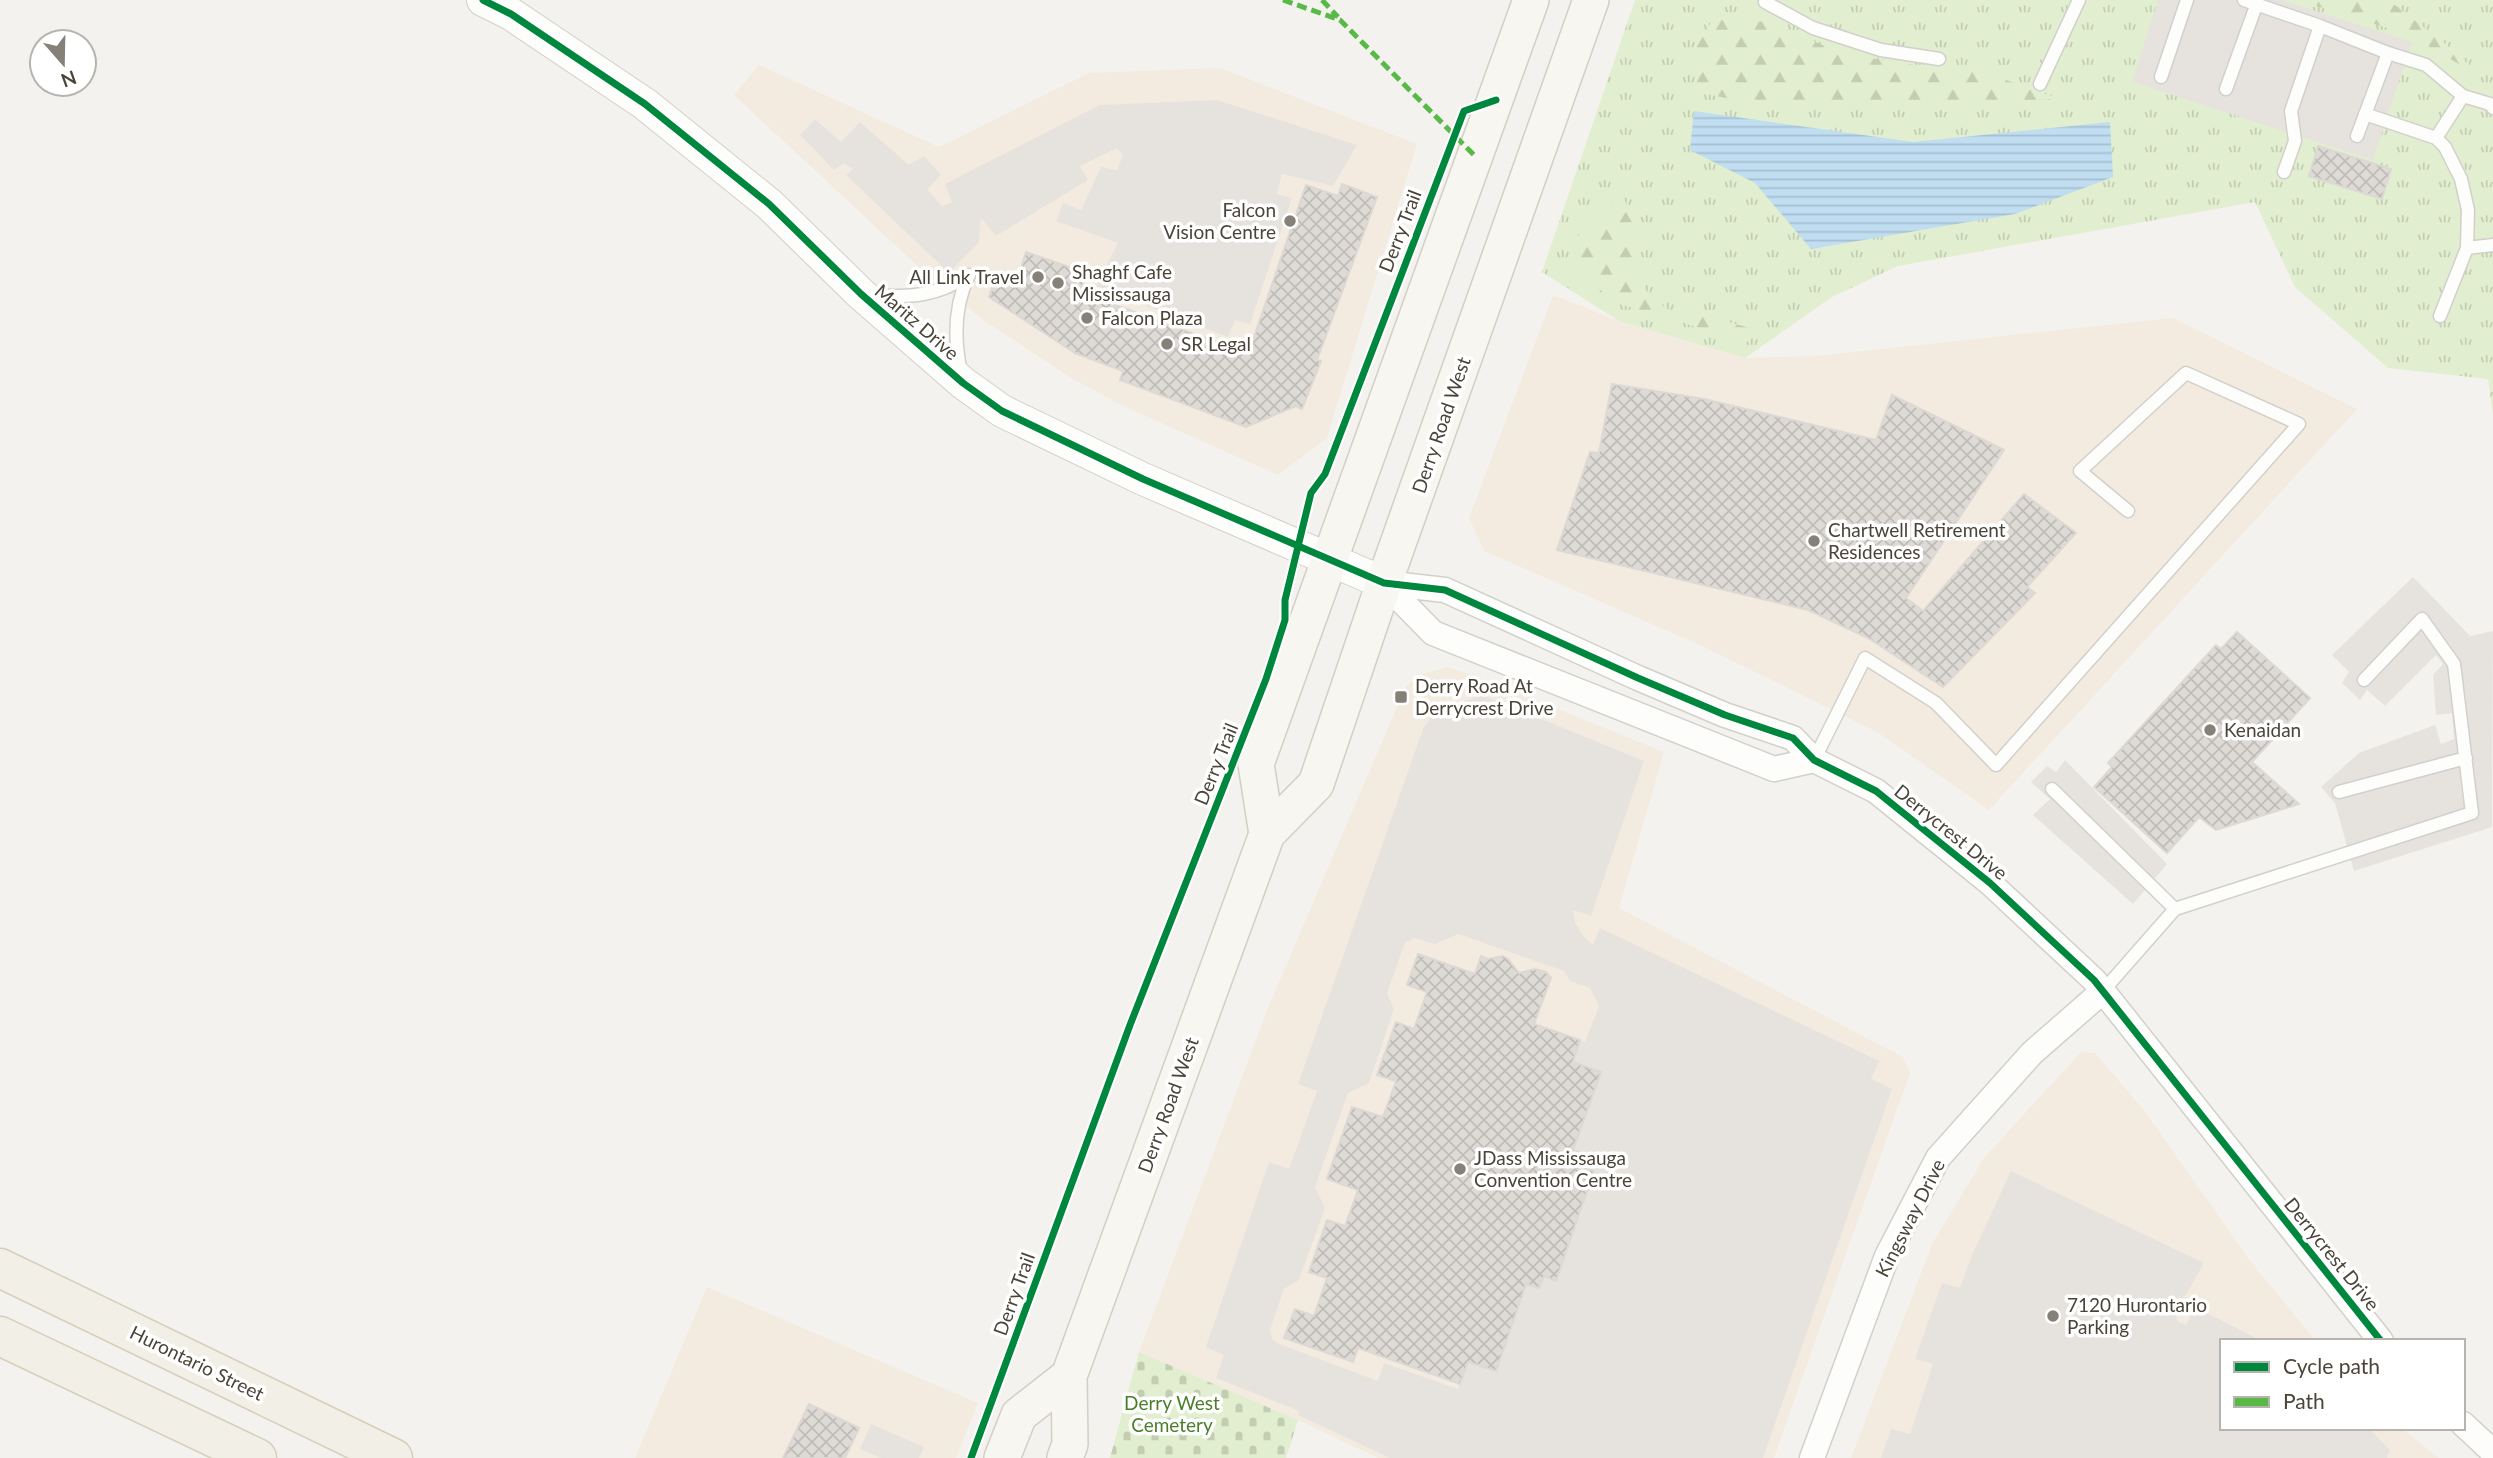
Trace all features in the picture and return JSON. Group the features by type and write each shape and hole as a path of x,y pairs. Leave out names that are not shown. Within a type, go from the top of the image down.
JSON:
{"main road":[{"name":"Derry Road West","path":"1267,834 1256,764 1531,0"},
{"name":"Derry Road West","path":"1065,1458 1070,1444 1069,1376 1267,834 1315,784 1591,0"},
{"name":"Hurontario Street","path":"0,1268 393,1458"},
{"path":"0,1336 257,1458"},
{"path":"1002,1458 1019,1415 1069,1376"}],"street":[{"name":"Maritz Drive","path":"483,0 510,14 645,104 769,204 862,294 963,383 1002,411 1054,437 1384,583"},
{"path":"1384,583 1433,633 1774,769 1814,760"},
{"name":"Derrycrest Drive","path":"1384,583 1445,590 1675,694 1725,715 1793,738 1814,760 1876,791 1990,883 2094,980 2379,1339"},
{"name":"Kingsway Drive","path":"1812,1458 1887,1256 1938,1158 2032,1053 2103,991"},
{"path":"2465,1426 2493,1452"}],"lane":[{"path":"2040,84 2079,0"},
{"path":"2161,77 2187,0"},
{"path":"1762,1 1813,28 1881,50 1938,59"},
{"path":"2226,89 2250,2 2426,65 2463,96 2490,104 2493,108"},
{"path":"2284,172 2295,141 2291,111 2320,26"},
{"path":"2357,136 2388,53"},
{"path":"2436,138 2463,96"},
{"path":"2365,114 2436,138 2445,147 2461,178 2468,210 2467,248 2440,316"},
{"path":"2467,248 2493,245"},
{"path":"862,294 916,297 940,292 969,275 960,295 956,328 963,383"},
{"path":"1814,760 1866,658 1936,703 1996,765 2299,424 2186,373 2080,471 2128,511"},
{"path":"2103,991 2175,909 2472,813 2454,664 2422,619 2364,680"},
{"path":"2339,792 2466,758"},
{"path":"2052,789 2175,909"}],"shaded area":[{"path":"2158,0 2281,0 2412,42 2373,160 2132,82"},
{"path":"759,65 939,147 1089,73 1220,68 1417,144 1327,438 1278,475 1121,405 1071,378 983,320 924,272 734,95"},
{"path":"1217,100 1357,145 1333,186 1282,174 1277,194 1292,198 1250,324 1235,320 1228,337 1096,286 1118,243 1056,221 1063,203 1081,210 1101,167 1117,170 1123,155 1117,148 1080,166 1088,180 996,236 981,218 979,242 949,273 846,175 853,169 844,163 834,170 800,135 815,119 841,142 860,122 909,165 924,156 941,175 927,189 942,206 952,202 945,184 1100,105"},
{"path":"1553,295 1619,321 1745,358 1816,356 2173,318 2357,409 1989,810 1877,732 1700,645 1484,551 1469,518"},
{"path":"2413,577 2470,636 2493,631 2492,827 2354,871 2335,803 2321,787 2359,753 2435,725 2441,744 2454,739 2452,713 2436,715 2433,675 2443,664 2436,655 2385,706 2367,690 2360,700 2342,683 2349,672 2332,655"},
{"path":"1447,667 1664,752 1619,908 1903,1057 1910,1073 1774,1458 1378,1458 1298,1420 1139,1352 1266,1013 1406,686 1425,673"},
{"path":"1482,695 1644,761 1591,916 1573,910 1575,922 1583,936 1593,945 1600,928 1879,1061 1871,1079 1892,1089 1763,1458 1390,1458 1298,1415 1299,1411 1216,1378 1224,1355 1206,1347 1269,1162 1289,1169 1317,1091 1298,1084 1423,729 1434,713","holes":["1458,934 1564,971 1570,981 1590,988 1599,1006 1585,1042 1580,1040 1573,1062 1601,1072 1573,1150 1586,1155 1582,1167 1594,1171 1556,1280 1544,1276 1539,1288 1526,1284 1496,1371 1468,1362 1458,1389 1384,1363 1378,1381 1277,1343 1272,1339 1270,1330 1284,1289 1299,1280 1325,1208 1315,1187 1348,1093 1369,1083 1394,1009 1387,993 1405,943 1414,938 1435,944"]},
{"path":"2065,760 2167,864 2133,904 2033,815 2050,799 2031,782 2047,766 2056,772"},
{"name":"7120 Hurontario Parking","path":"2081,1052 2095,1053 2144,1110 2251,1262 2314,1339 2220,1339 2220,1430 2404,1430 2439,1458 1851,1458 1932,1244 1984,1158"},
{"name":"7120 Hurontario Parking","path":"2011,1171 2204,1263 2187,1293 2176,1306 2178,1322 2186,1325 2195,1307 2258,1339 2220,1339 2220,1430 2371,1430 2390,1450 2387,1458 1881,1458 1891,1429 1910,1434 1933,1364 1915,1359 1942,1283 1960,1288"},
{"path":"707,1287 978,1403 956,1458 635,1458"},
{"path":"871,1424 924,1447 919,1458 881,1458 860,1449"}],"green space":[{"path":"1635,0 2493,0 2493,416 2488,379 2388,368 2295,287 2255,202 1898,266 1832,297 1745,358 1619,321 1542,272"},
{"path":"2297,0 2388,0 2442,41 2485,79 2407,34"},
{"path":"1719,10 1777,26 1844,54 1914,65 1968,67 2058,98 1974,107 1828,102 1762,105 1696,92 1694,49"},
{"path":"1622,195 1638,228 1633,263 1635,275 1651,297 1670,311 1722,320 1760,331 1748,342 1626,306 1576,275 1575,239"},
{"name":"Derry West Cemetery","path":"1139,1352 1298,1420 1286,1458 1110,1458"}],"water":[{"path":"1694,111 1913,142 2110,122 2113,177 2015,214 1811,249 1755,183 1690,150"}],"building":[{"path":"2318,146 2391,169 2382,199 2309,176"},
{"name":"Falcon Plaza","path":"1342,184 1377,197 1317,360 1321,361 1302,409 1296,406 1246,427 1120,380 1123,371 1075,353 989,297 996,276 1016,284 1026,252 1087,273 1080,292 1233,348 1253,340 1306,185 1338,196"},
{"name":"Chartwell Retirement Residences","path":"1612,384 1704,399 1876,440 1892,395 2004,450 1906,598 1923,611 2024,494 2076,533 2027,587 2035,593 1943,687 1868,638 1808,610 1557,550 1590,452 1599,453"},
{"name":"Kenaidan","path":"2237,632 2310,698 2252,762 2299,804 2216,830 2199,817 2167,853 2094,787 2112,767 2108,763 2216,645 2221,649"},
{"name":"JDass Mississauga Convention Centre","path":"1418,954 1475,974 1481,956 1488,959 1503,956 1519,973 1535,969 1546,972 1551,978 1534,1024 1580,1040 1573,1062 1601,1072 1573,1150 1586,1155 1582,1167 1594,1171 1556,1281 1544,1276 1539,1288 1526,1284 1496,1371 1468,1362 1460,1384 1358,1348 1353,1362 1284,1338 1295,1309 1314,1316 1327,1278 1309,1272 1327,1220 1345,1226 1358,1190 1327,1179 1352,1107 1383,1117 1396,1081 1377,1075 1396,1022 1414,1029 1427,992 1407,985"},
{"path":"809,1404 859,1428 845,1458 783,1458"}],"marked path":[{"path":"1283,0 1340,20 1475,156"},
{"path":"1322,0 1338,17"}],"cycle path":[{"path":"483,0 511,14 645,104 769,204 861,294 963,383 1002,411 1143,479 1384,583 1445,590 1638,678 1725,715 1793,738 1814,760 1876,791 1990,883 2094,980 2379,1339"},
{"name":"Derry Trail","path":"971,1458 1130,1025 1266,679 1285,620 1285,600 1311,493 1325,474 1464,111 1496,100"}],"place":[{"name":"Falcon Vision Centre","path":"1290,221"},
{"name":"All Link Travel","path":"1038,277"},
{"name":"Shaghf Cafe Mississauga","path":"1058,283"},
{"name":"Falcon Plaza","path":"1087,318"},
{"name":"SR Legal","path":"1167,344"},
{"name":"Chartwell Retirement Residences","path":"1814,541"},
{"name":"Derry Road At Derrycrest Drive","path":"1401,697"},
{"name":"Kenaidan","path":"2210,730"},
{"name":"JDass Mississauga Convention Centre","path":"1460,1169"},
{"name":"7120 Hurontario Parking","path":"2053,1316"}]}
